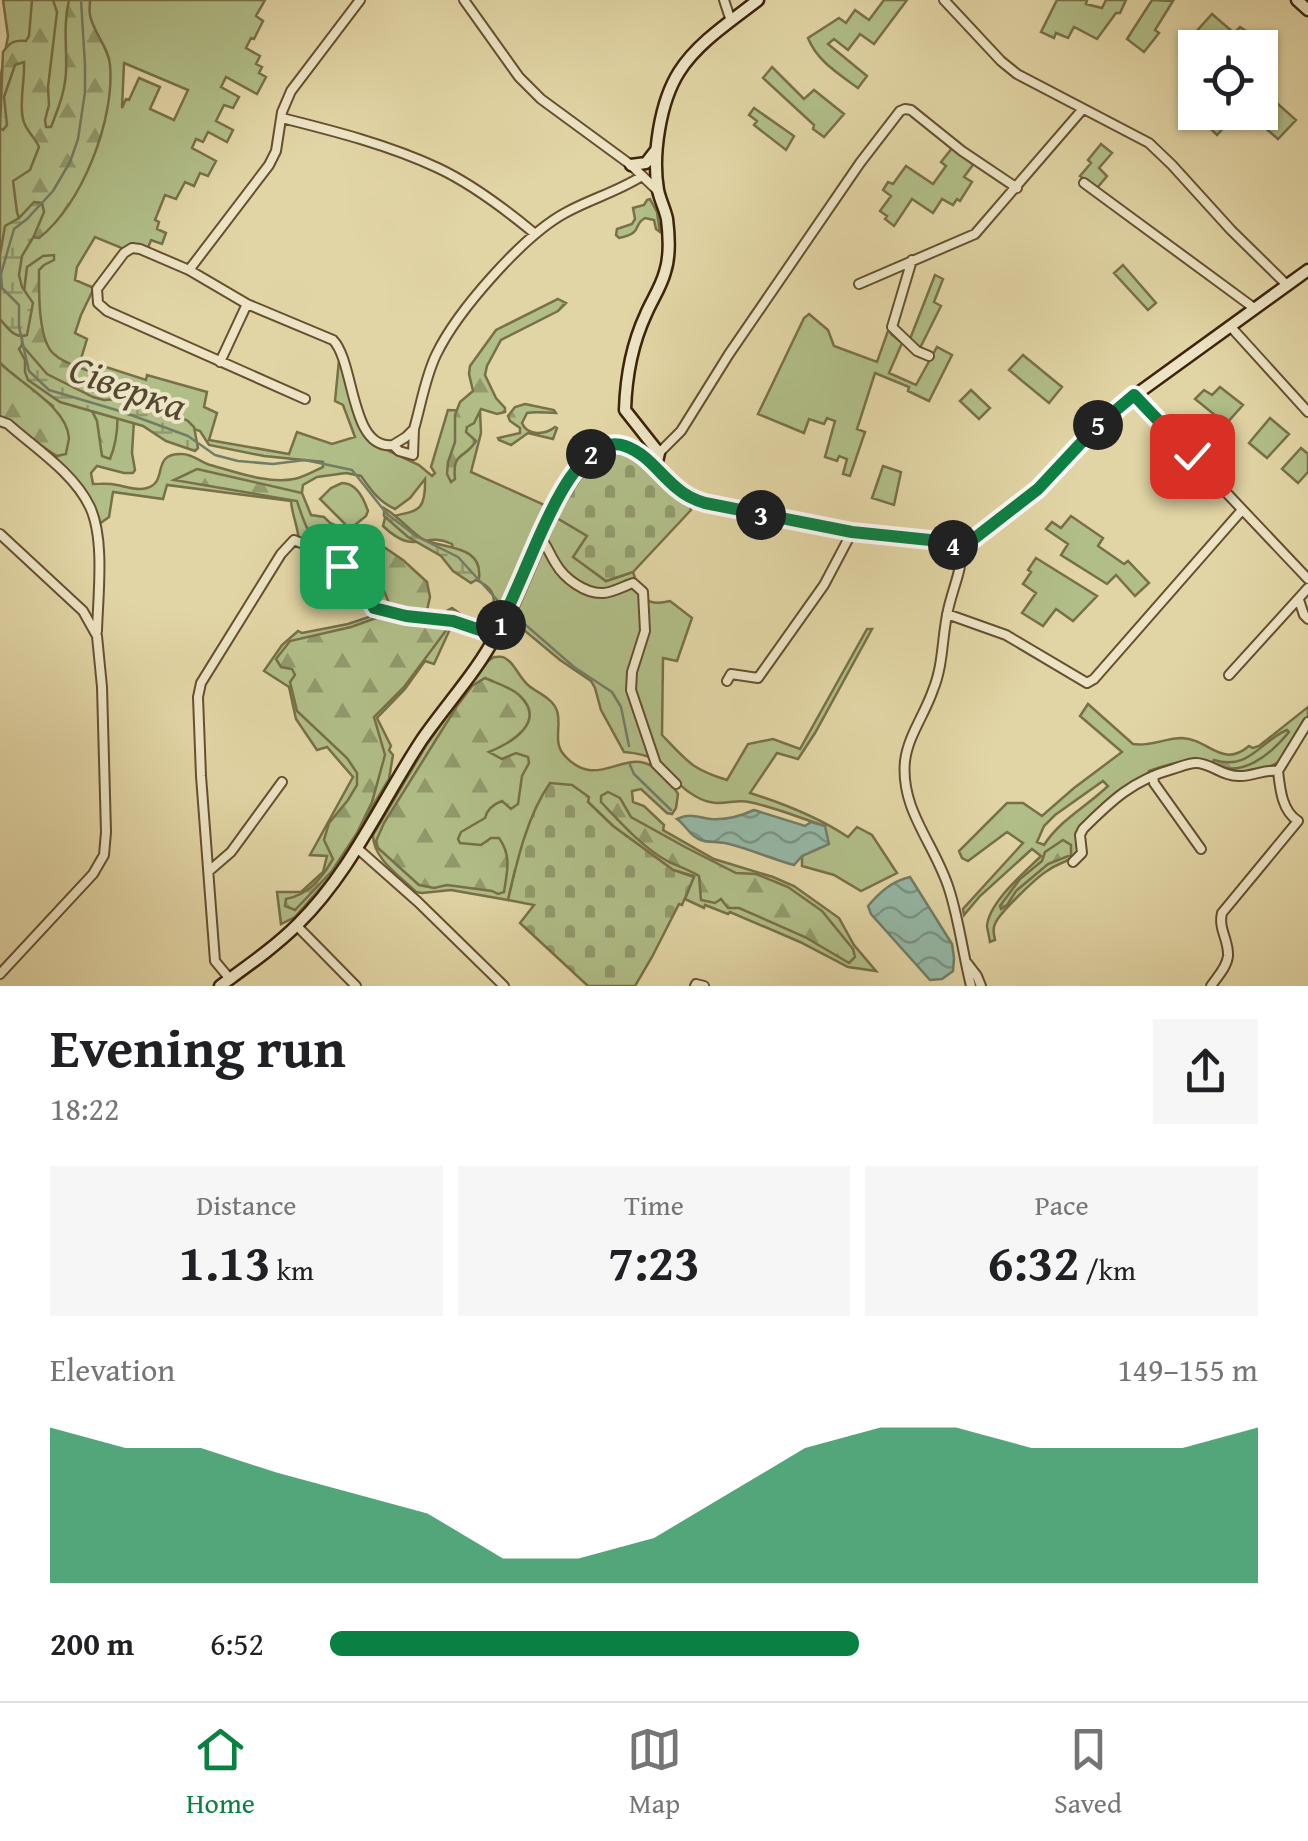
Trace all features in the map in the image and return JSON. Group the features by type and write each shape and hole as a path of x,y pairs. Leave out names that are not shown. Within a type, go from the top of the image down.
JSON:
{"main road":[{"path":"656,466 658,453 625,410 636,341 666,270 667,222 658,191 656,149 665,106 680,70 705,43 758,0"},
{"path":"1296,0 1308,10"},
{"path":"631,165 646,162 656,149"},
{"path":"225,982 296,925 324,895 422,741 495,638 555,502 594,452 608,444 633,449 676,488 705,503 852,532 930,540 962,548 1038,489 1095,428 1134,395 1308,270"}],"street":[{"path":"189,270 269,164 291,91 360,0"},
{"path":"464,0 519,77 541,99 631,165 658,191"},
{"path":"724,0 731,21"},
{"path":"944,0 1009,68 1149,144 1287,285"},
{"path":"658,453 681,431 728,354 900,112 911,110 962,152 1017,188"},
{"path":"859,284 975,234 1082,110"},
{"path":"282,118 391,149 439,168 506,210 534,233"},
{"path":"393,445 413,455 414,429 438,350 503,266 534,233 567,212 622,189 642,176"},
{"path":"1084,182 1254,308"},
{"path":"304,399 102,308 97,289 132,248 189,270 247,304 338,344 356,408 376,442 393,445 414,429"},
{"path":"912,260 892,327 917,351 929,356"},
{"path":"220,362 247,304"},
{"path":"1230,326 1308,412"},
{"path":"1134,395 1308,578"},
{"path":"0,420 64,473 89,506 96,525 106,832 104,855 93,874 0,974"},
{"path":"947,614 1006,635 1087,683 1242,510"},
{"path":"728,681 731,674 758,678 765,670 824,585 852,532"},
{"path":"0,534 83,611 97,636"},
{"path":"540,536 557,567 591,592 605,594 633,582 643,592 645,631 632,672 632,690 656,764 676,784"},
{"path":"225,982 215,961 198,697 201,683 281,554 294,540 313,548 362,582 374,608 453,621 495,638"},
{"path":"962,548 939,672 909,742 904,776 910,809 948,885 971,986"},
{"path":"1229,675 1308,588"},
{"path":"1299,600 1308,619"},
{"path":"1210,986 1228,956 1220,927 1222,914 1303,822 1292,818 1284,804 1278,771 1308,722"},
{"path":"1074,862 1082,854 1083,829 1118,794 1153,776 1198,763 1239,777 1278,771"},
{"path":"1153,776 1201,849"},
{"path":"209,871 231,852 282,782"},
{"path":"356,848 504,986"},
{"path":"296,925 356,986"},
{"path":"964,960 981,986"},
{"path":"695,986 704,986"}],"green space":[{"path":"3,0 265,0 256,16 263,21 246,48 260,56 256,64 262,67 259,73 266,77 257,94 226,77 221,87 239,97 233,108 224,105 216,121 233,130 227,142 208,132 203,142 196,139 192,148 216,161 208,176 200,173 194,186 185,182 176,199 165,195 155,220 159,222 157,229 166,233 162,244 151,240 148,248 140,245 124,249 95,237 77,267 75,280 94,288 75,333 87,339 81,359 146,380 147,375 207,392 204,407 217,413 209,440 289,454 297,432 332,444 355,437 343,405 335,401 340,350 374,444 419,465 432,476 435,473 431,467 448,410 480,411 481,433 471,472 549,507 494,625 486,629 451,627 434,664 425,661 377,718 393,755 389,779 330,877 295,917 281,924 277,892 301,892 323,872 327,856 310,855 353,777 327,747 317,750 296,719 289,687 264,671 282,645 298,631 348,624 372,616 361,584 299,544 291,501 167,485 163,499 113,492 109,517 98,525 68,473 43,448 57,456 53,406 0,363 0,80 8,36","holes":["124,63 188,90 174,120 150,109 160,87 139,78 122,108","150,403 200,431 209,445 323,462 323,467 298,478 273,480 182,454 166,458 154,485 147,488 93,484 91,473 97,466 124,473 135,470 135,404","346,473 361,476 380,499 395,509 425,479 421,505 412,512 385,518 383,526 404,540 452,544 459,574 489,588 494,600 489,612 470,621 420,610 364,568 333,556 301,499 303,485 317,477"]},
{"path":"32,0 53,0 57,12 46,127 51,127 64,86 69,0 90,0 92,21 110,65 107,110 92,159 69,205 39,238 24,236 13,181 30,170 39,147 23,119 24,62 15,65 4,97 7,125 3,130 0,128 3,52 10,44 26,41 29,36"},
{"path":"884,0 907,0 874,44 860,34 848,50 834,39 828,44 867,76 858,88 823,60 808,38 839,18 846,23 855,10 869,20"},
{"path":"1057,0 1087,0 1086,4 1102,8 1106,0 1126,0 1097,39 1074,27 1068,38 1056,33 1054,38 1041,32"},
{"path":"1152,0 1173,1 1155,30 1159,33 1144,52 1127,39"},
{"path":"1212,14 1231,30 1198,30"},
{"path":"772,67 804,99 814,90 844,114 824,137 763,78"},
{"path":"1278,104 1296,120 1278,139 1268,130 1278,130"},
{"path":"754,108 794,136 786,150 754,125 757,121 749,115"},
{"path":"1101,144 1112,153 1099,168 1107,176 1097,188 1080,176"},
{"path":"953,147 975,162 964,177 972,182 960,201 957,199 953,205 942,199 933,213 912,199 894,226 885,219 887,216 880,211 891,196 883,190 888,182 893,184 906,166 933,184 946,166 941,162"},
{"path":"650,199 660,232 654,220 645,218 632,234 619,238 617,229 635,219 633,208"},
{"path":"34,202 42,203 44,212 22,256 19,275 33,303 27,335 18,335 0,319 0,255 5,226"},
{"path":"54,255 54,260 39,270 44,334 56,356 110,378 118,418 110,459 102,456 97,421 89,405 44,380 22,348 27,267 43,256"},
{"path":"1123,265 1156,303 1148,310 1114,273"},
{"path":"935,275 943,279 934,302 941,306 920,348 910,339"},
{"path":"558,299 566,303 558,311 501,340 485,375 505,412 481,409 474,423 467,427 466,432 476,441 457,460 455,479 451,482 447,474 455,442 455,415 460,402 473,391 470,366 496,330"},
{"path":"809,314 828,330 834,346 877,362 889,328 902,343 889,373 916,385 937,347 952,355 929,401 908,391 909,387 875,373 857,429 865,432 850,476 843,474 847,459 825,457 835,421 827,418 824,424 809,419 804,433 758,414"},
{"path":"22,345 47,374 93,397 134,398 149,408 188,421 194,427 198,448 195,451 166,441 143,426 60,402 28,380 19,349"},
{"path":"1023,355 1062,387 1049,403 1009,370"},
{"path":"0,363 60,416 69,438 66,454 57,456 0,417"},
{"path":"1220,387 1243,405 1226,424 1195,399 1204,390 1212,395"},
{"path":"971,390 990,408 979,419 960,401"},
{"path":"525,404 554,410 556,413 527,413 522,423 537,433 557,428 553,439 528,433 511,445 499,440 520,433 508,416 515,407"},
{"path":"1270,418 1289,434 1267,458 1249,443"},
{"path":"1301,448 1308,454 1308,472 1298,483 1282,469"},
{"path":"613,451 637,461 689,503 691,510 633,572 606,581 573,557 587,536 557,518 587,471"},
{"path":"883,466 901,472 894,505 872,498"},
{"path":"197,469 302,493 311,515 324,517 378,543 427,582 430,597 426,615 452,608 459,613 404,687 374,717 385,755 372,802 332,871 295,910 285,906 286,899 314,885 333,859 324,840 329,823 357,785 357,773 347,758 297,711 290,682 295,675 276,659 290,641 351,627 393,612 384,591 311,535 297,501 174,480"},
{"path":"342,483 356,489 368,511 350,529 320,499"},
{"path":"384,508 421,538 468,553 478,567 479,578 471,583 453,571 441,556 408,537 384,516"},
{"path":"1071,516 1103,538 1098,546 1124,564 1128,561 1149,583 1135,596 1116,575 1107,584 1061,555 1068,544 1046,529 1052,522 1061,528"},
{"path":"557,518 588,536 574,557 606,581 633,572 648,601 670,601 692,618 677,661 663,658 662,735 690,763 715,776 727,780 748,744 773,739 800,749 867,629 872,629 798,759 777,753 750,793 801,812 848,837 857,827 872,835 897,873 861,891 834,875 802,866 802,856 825,826 749,802 703,800 652,758 624,752 601,710 591,681 513,621"},
{"path":"1036,558 1097,596 1073,621 1056,609 1043,626 1022,613 1036,593 1023,584"},
{"path":"494,657 507,659 528,685 555,706 559,746 565,756 580,767 594,770 634,762 648,764 678,794 676,808 672,814 667,813 641,789 632,791 633,802 644,806 664,825 663,830 714,859 794,886 839,918 854,945 876,971 848,967 730,912 705,905 704,908 685,899 694,876 673,870 613,826 587,801 515,870 508,900 451,890 416,892 382,859 373,835 427,744"},
{"path":"485,678 516,693 530,714 516,737 489,752 502,759 516,753 528,757 518,804 511,809 502,801 496,804 485,818 461,832 458,839 460,843 481,845 499,838 507,858 504,892 419,885 378,848 376,841 457,706 472,686"},
{"path":"1088,704 1133,744 1182,738 1231,755 1249,746 1259,746 1308,707 1308,719 1286,754 1272,766 1236,772 1198,760 1183,761 1149,771 1116,793 1079,831 1081,849 1042,875 1010,904 995,924 995,940 990,942 987,926 994,907 1041,856 1032,849 964,915 963,909 1023,843 1007,832 968,861 959,851 1007,803 1023,803 1042,816 1122,752 1080,716","holes":["1103,781 1108,786 1065,821 1044,845 1037,842 1044,826 1055,815"]},
{"path":"1287,730 1282,740 1255,762 1234,768 1212,763 1246,758"},
{"path":"550,783 572,785 589,797 588,802 613,826 673,870 694,877 635,986 588,986 520,923 534,905 508,900 529,824"},
{"path":"608,792 620,798 631,817 685,847 736,873 756,874 788,887 822,911 853,949 855,957 849,963 805,937 739,908 728,908 721,899 715,903 701,900 699,876 659,856 633,835 601,802 601,796"},
{"path":"1063,840 1071,845 1071,855 1048,864 1001,909 1020,879 1042,861 1045,852"}],"water":[{"path":"754,810 805,826 811,822 825,826 829,844 802,856 794,865 734,845 701,840 677,819 722,819"},
{"path":"910,877 952,944 953,971 942,979 930,980 868,906 887,888"}],"waterway":[{"name":"Сіверка","path":"81,0 85,92 78,139 53,191 14,229 1,274 2,288 19,305 19,327 29,371 49,390 188,436 215,455 273,464 305,460 352,470 387,514 416,536 458,557 499,602"},
{"name":"Сіверка","path":"520,620 574,667 612,692 621,707 629,746"},
{"name":"Сіверка","path":"630,765 634,774 671,810"}],"route":[{"path":"342,566 362,582 374,608 453,621 495,638 555,502 582,462 608,444 633,449 676,488 705,503 852,532 930,540 962,548 1038,489 1095,428 1134,395 1192,456"}]}
